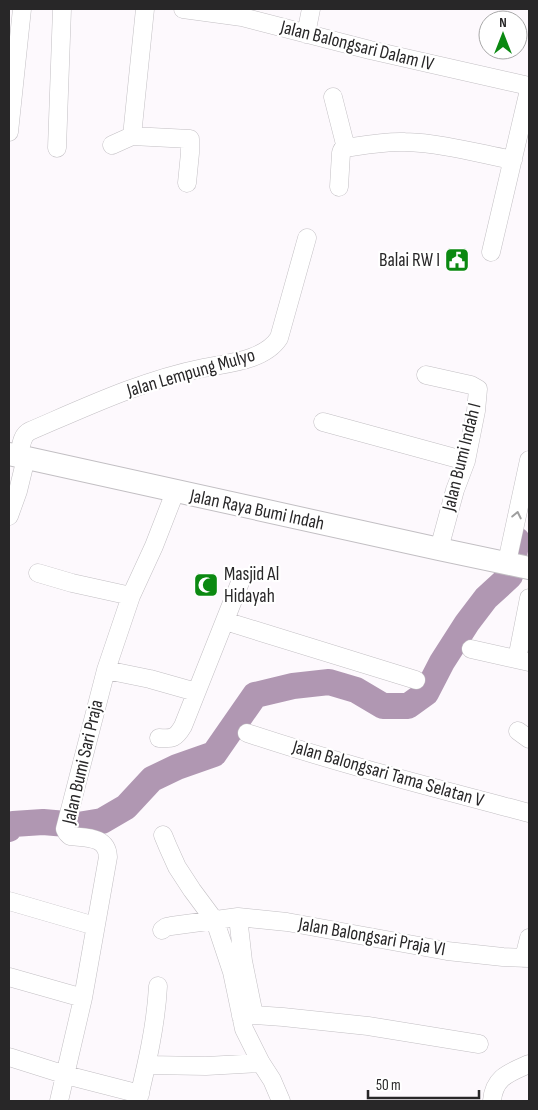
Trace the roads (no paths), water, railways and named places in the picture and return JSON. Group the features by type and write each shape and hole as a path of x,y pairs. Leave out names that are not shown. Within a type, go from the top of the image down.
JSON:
{"street":[{"path":"9,132 22,9"},
{"path":"57,148 62,9"},
{"path":"132,136 145,9"},
{"name":"Jalan Balongsari Dalam IV","path":"184,9 243,13 306,34 529,88"},
{"path":"306,34 311,9"},
{"path":"491,252 529,88"},
{"path":"333,98 346,148"},
{"path":"112,145 132,136 190,139 187,183"},
{"path":"339,187 341,153 346,148 404,142 431,144 513,160"},
{"name":"Jalan Lempung Mulyo","path":"9,516 18,491 18,456 25,433 144,385 180,373 239,361 265,352 274,345 279,338 307,238"},
{"name":"Jalan Bumi Indah I","path":"426,375 478,389 476,411 466,461 455,490 439,549"},
{"path":"323,422 466,461"},
{"name":"Jalan Raya Bumi Indah","path":"18,456 175,492 516,565"},
{"path":"516,565 529,460"},
{"name":"Jalan Bumi Sari Praja","path":"59,1101 83,998 108,857 104,844 99,840 70,836 67,833 66,824 106,670 131,596 154,546 175,492"},
{"path":"38,573 72,583 131,596"},
{"path":"159,738 169,739 177,736 183,726 241,580"},
{"path":"471,649 523,660 529,598"},
{"path":"225,621 416,680"},
{"path":"106,670 150,679 196,692"},
{"name":"Jalan Balongsari Tama Selatan V","path":"246,733 360,768 529,813"},
{"path":"164,835 177,867 192,890 227,919 243,961 248,1015 244,1029 272,1080 281,1101"},
{"path":"9,900 95,926"},
{"path":"227,919 232,972 248,1015"},
{"name":"Jalan Balongsari Praja VI","path":"162,930 170,926 227,919 287,922 447,951 527,958"},
{"path":"527,958 529,938"},
{"path":"9,977 83,998"},
{"path":"9,1057 139,1098 147,1065 157,1006 158,986"},
{"path":"248,1015 283,1016 368,1026 478,1044"},
{"path":"147,1065 206,1066 261,1063"},
{"path":"492,1101 494,1088 498,1081 529,1064"}],"waterway":[{"path":"9,829 13,824 43,822 78,825 102,821 126,807 152,779 177,767 214,754 255,695 293,686 329,682 356,690 383,706 408,706 426,693 442,662 467,623 486,598 510,576 517,540"}],"place":[{"name":"Balai RW I","path":"457,260"},
{"name":"Masjid Al Hidayah","path":"206,585"}]}
